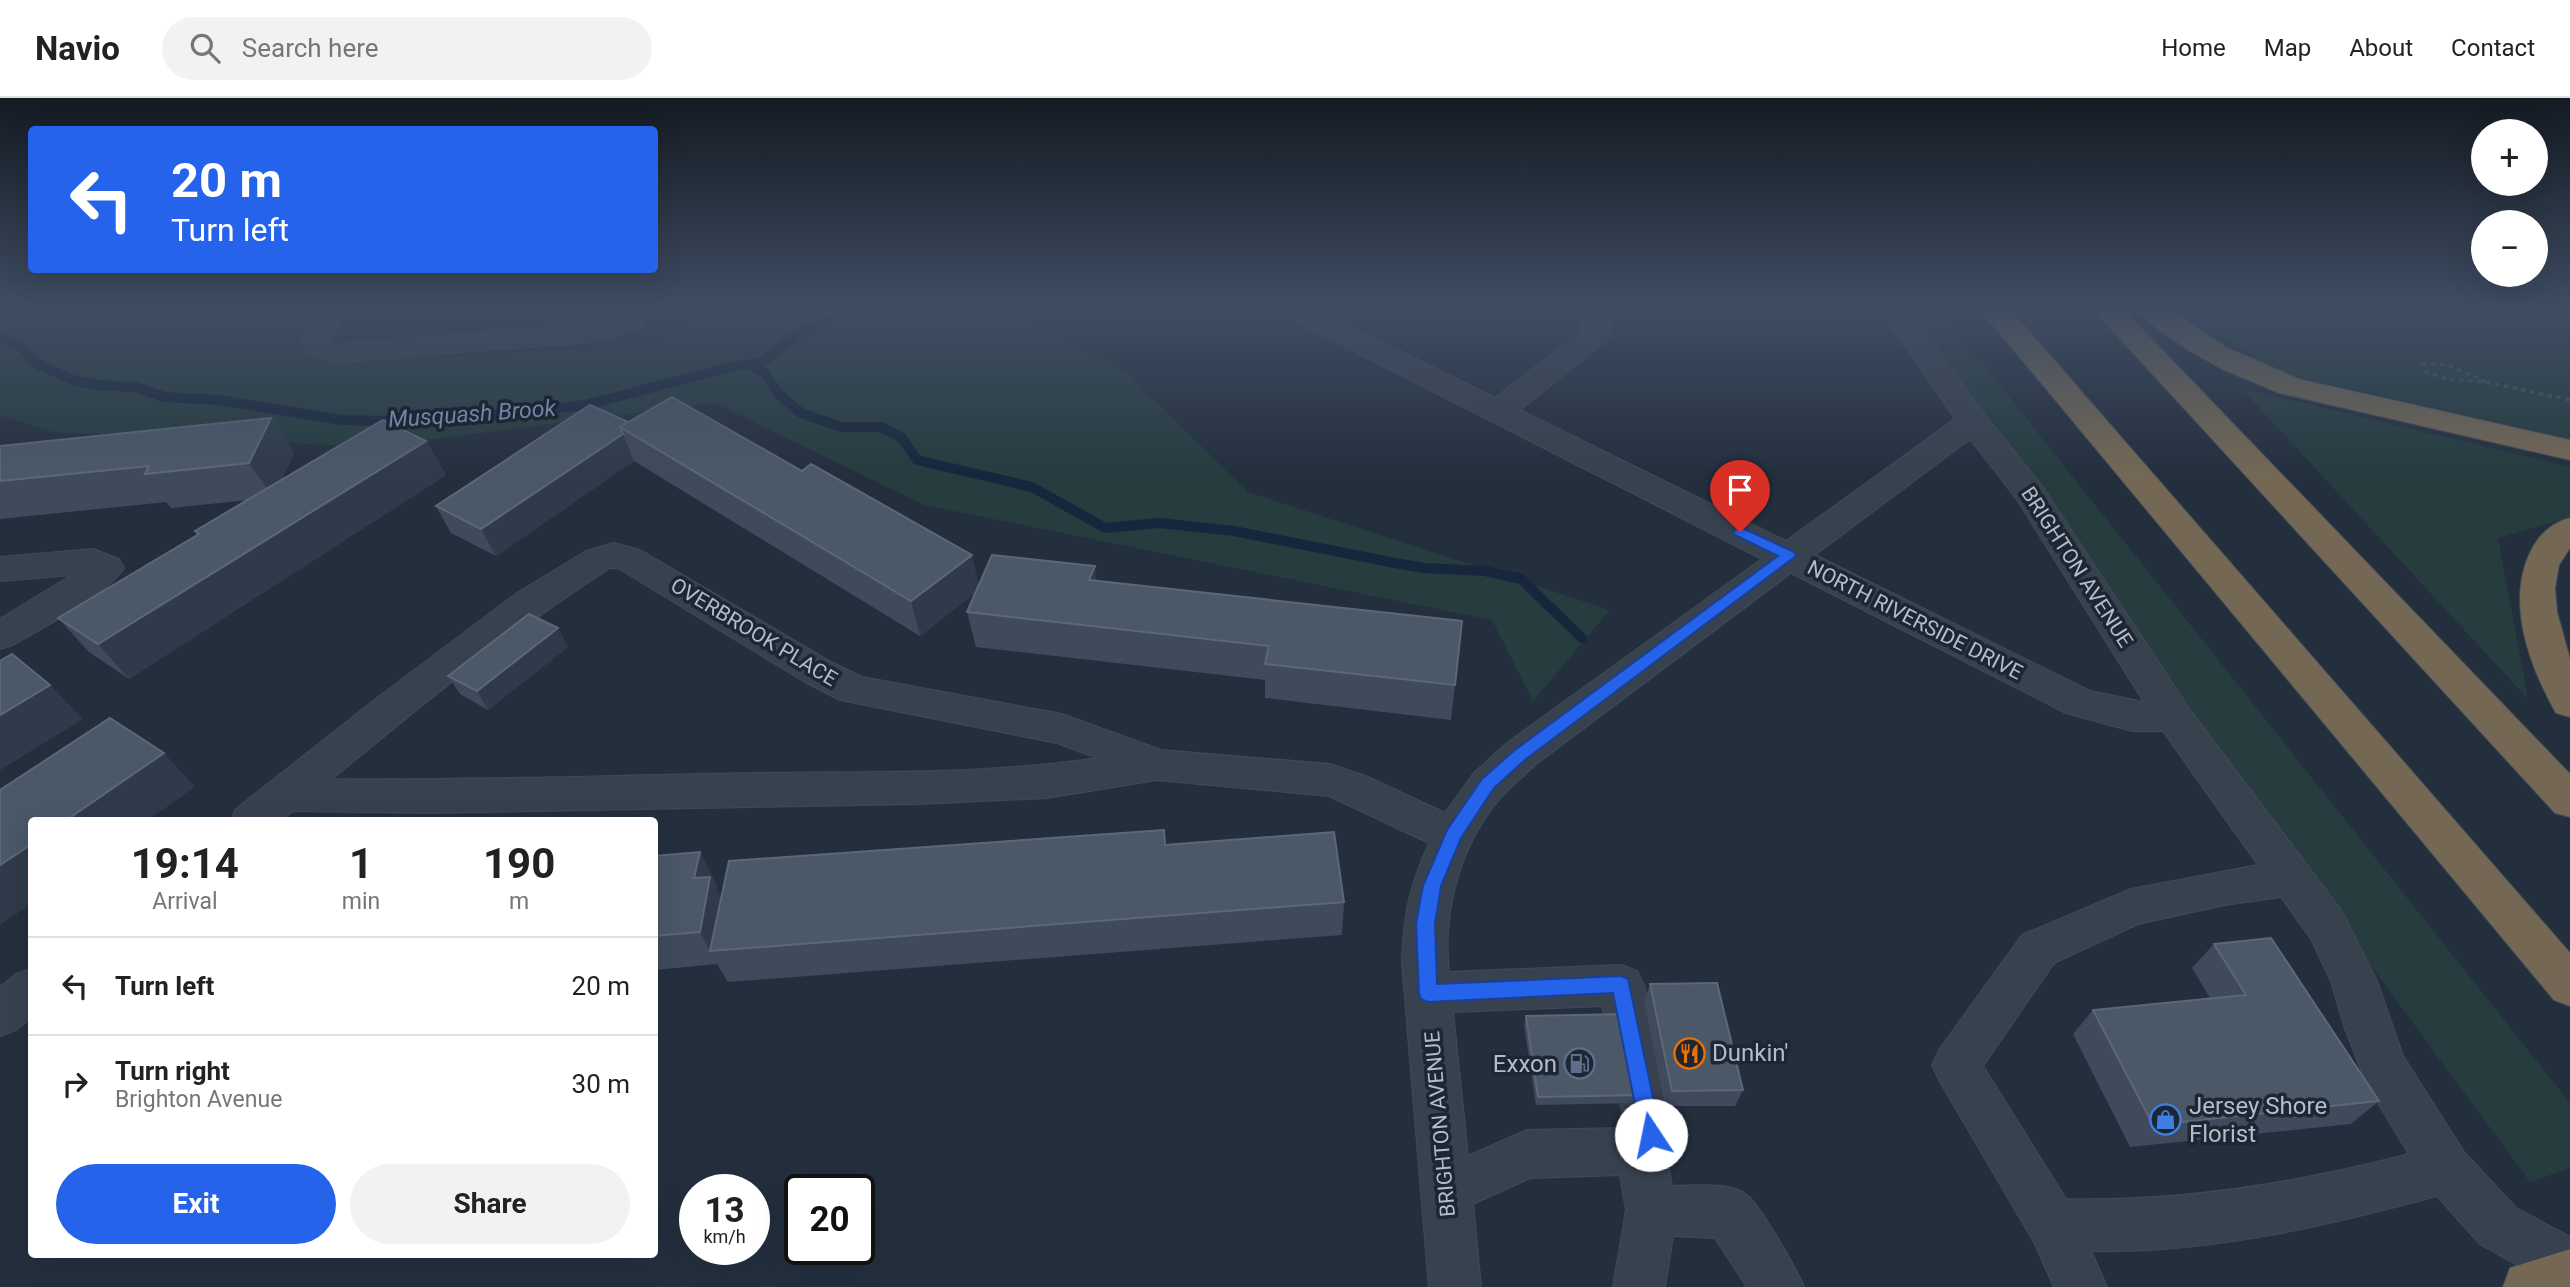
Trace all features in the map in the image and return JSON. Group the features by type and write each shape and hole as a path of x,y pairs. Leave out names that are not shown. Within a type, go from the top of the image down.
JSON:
{"highway":[{"path":"2039,362 2570,986"},
{"path":"2157,362 2570,801"},
{"path":"2230,362 2290,386 2570,450"},
{"path":"2570,529 2555,541 2542,563 2537,592 2540,625 2552,664 2570,703"},
{"path":"2529,1287 2570,1275"}],"street":[{"name":"NORTH RIVERSIDE DRIVE","path":"1401,362 2080,703 2132,716 2174,717"},
{"path":"1498,411 1560,362"},
{"name":"BRIGHTON AVENUE","path":"1931,362 2038,504 2174,717 2327,926 2354,981 2368,1030 2384,1069 2445,1169 2498,1226 2570,1265"},
{"name":"BRIGHTON AVENUE","path":"1455,1287 1428,993 1426,924 1432,886 1453,835 1488,784 1521,754 1973,421"},
{"name":"OVERBROOK PLACE","path":"285,795 386,712 530,602 598,559 614,555 628,558 854,690 1062,729 1159,765 1330,780 1354,788 1453,835"},
{"path":"0,569 93,561 106,568 73,592 0,636"},
{"path":"256,817 285,795 429,797 918,788 1046,782 1159,765"},
{"path":"2081,1287 2052,1224 1956,1065 2038,949 2131,907 2225,887 2292,878"},
{"path":"1428,993 1621,985 1651,1135 1640,1151 1652,1210 1639,1287"},
{"path":"0,1016 28,992"},
{"path":"1446,1191 1527,1154 1640,1151"},
{"path":"2052,1224 2128,1226 2208,1218 2347,1195 2445,1169"},
{"path":"1652,1210 1729,1213 1778,1287"}],"path":[{"path":"2486,382 2448,365 2421,363 2426,372 2434,376 2486,382 2570,400"}],"green space":[{"path":"0,362 1109,362 1125,371 1248,492 1610,610 1533,701 1492,620 924,505 715,403 372,447 53,432 0,415"},
{"path":"1927,362 1982,362 2570,1103 2570,1168 2530,1182"},
{"path":"2264,362 2570,362 2570,439 2281,373"},
{"path":"2241,388 2570,467 2570,517 2498,538 2528,699"}],"building":[{"path":"672,397 802,471 811,464 972,555 911,601 620,427"},
{"path":"590,405 628,422 620,427 623,434 481,529 436,506"},
{"path":"271,418 249,463 145,474 149,466 0,481 0,446"},
{"path":"383,420 426,441 98,644 58,618 199,534 195,531"},
{"path":"992,555 1095,566 1089,580 1462,621 1455,685 1265,664 1269,646 967,612"},
{"path":"529,614 558,628 477,691 448,676"},
{"path":"12,654 50,685 0,715 0,661"},
{"path":"110,718 164,753 71,817 28,817 28,847 0,865 0,790"},
{"path":"1164,830 1165,845 1334,832 1344,902 710,951 729,861"},
{"path":"700,852 694,878 710,877 700,932 658,936 658,856"},
{"path":"2271,938 2379,1101 2153,1125 2093,1010 2246,995 2214,944"},
{"name":"Dunkin'","path":"1717,983 1743,1090 1672,1091 1650,984"},
{"name":"Exxon","path":"1625,1014 1641,1095 1538,1097 1526,1016"}],"waterway":[{"name":"Musquash Brook","path":"34,362 73,380 97,385 135,387 165,397 219,400 342,420 434,422 585,405 757,362"},
{"path":"752,366 764,372 779,394 801,413 842,427 881,427 902,438 917,460 1032,487 1105,528 1159,523 1234,531 1395,563 1425,568 1485,571 1521,579 1582,638"}],"place":[{"name":"Dunkin'","path":"1689,1053"},
{"name":"Exxon","path":"1580,1064"},
{"name":"Jersey Shore Florist","path":"2166,1120"}],"route":[{"path":"1651,1135 1621,985 1428,993 1425,962 1426,924 1432,886 1453,835 1488,784 1521,754 1789,556 1740,532"}]}
